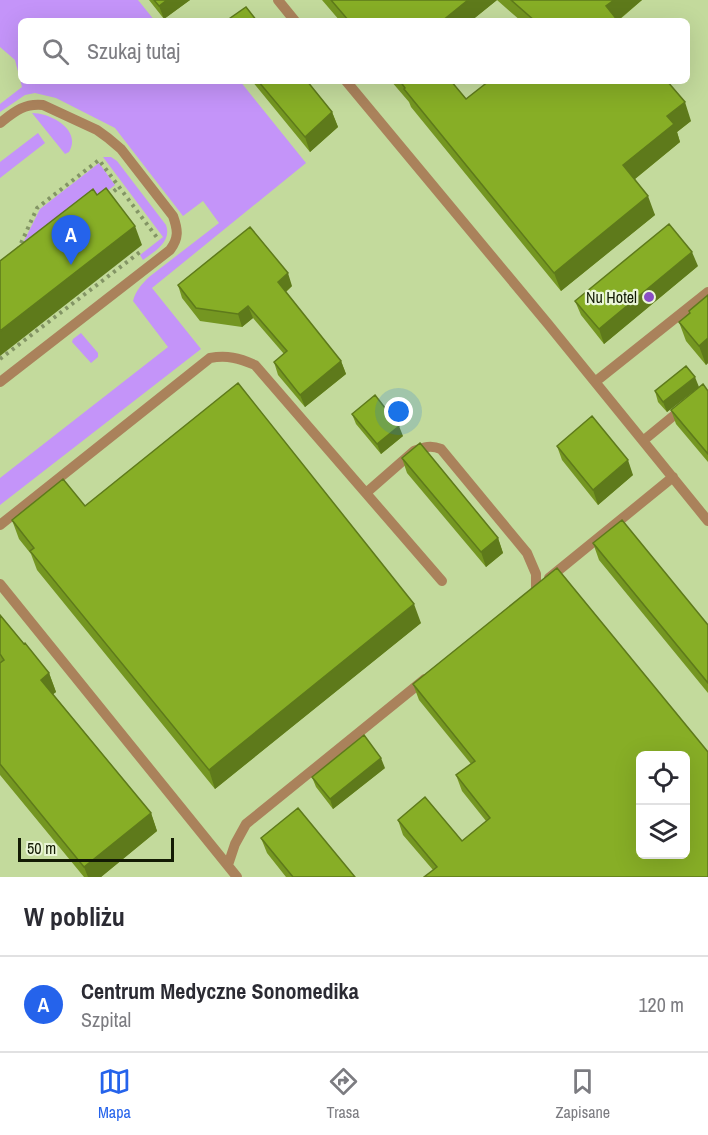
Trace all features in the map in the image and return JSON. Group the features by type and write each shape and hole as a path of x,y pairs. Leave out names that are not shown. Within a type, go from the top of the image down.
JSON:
{"lane":[{"path":"278,0 293,18"},
{"path":"347,84 644,440 708,521"},
{"path":"0,123 18,109 33,104 43,105 97,130 121,149 173,216 178,229 177,241 170,250 0,382"},
{"path":"595,382 708,292"},
{"path":"0,525 210,358 223,356 239,358 255,364 442,581"},
{"path":"644,440 690,404"},
{"path":"366,493 414,451 433,446 441,449 527,554 536,574 532,592 673,477"},
{"path":"0,584 237,877"},
{"path":"228,865 235,844 246,824 438,669"}],"path":[{"path":"16,252 37,208 99,160 158,239 150,245"},
{"path":"100,201 119,187"},
{"path":"0,360 136,254 143,252"}],"shaded area":[{"path":"0,0 138,0 153,18 18,18 18,72 15,60 0,47"},
{"path":"21,84 242,84 306,163 152,288 201,349 0,505 0,478 168,347 133,301 134,297 149,277 219,223 203,201 183,216 115,128 56,98 35,93 25,95 0,112 0,104 22,87"},
{"path":"32,113 48,116 68,130 72,144 69,152 65,154"},
{"path":"38,133 45,143 0,178 0,162"},
{"path":"103,157 111,157 117,161 166,225 165,241 143,260 140,255 163,237"},
{"path":"99,163 115,185 25,256 20,249 40,209"},
{"path":"81,333 98,353 98,357 91,363 72,342"}],"building":[{"path":"154,0 167,0 159,6"},
{"path":"331,0 468,0 446,18 346,18"},
{"path":"511,0 614,0 606,6 616,18 532,18"},
{"path":"246,7 255,18 230,18"},
{"path":"261,84 309,84 332,112 305,137"},
{"path":"402,84 454,84 466,99 485,84 670,84 685,102 667,116 674,124 623,165 648,196 554,273"},
{"path":"106,188 135,226 0,331 0,261 93,189 97,195"},
{"path":"669,224 692,252 599,329 575,301"},
{"path":"250,227 288,273 278,282 341,361 300,395 274,362 287,351 248,306 238,314 196,308 178,285"},
{"path":"708,295 708,338 699,346 679,322"},
{"path":"686,366 695,377 663,402 655,391"},
{"path":"238,383 414,604 209,770 30,551 34,548 12,520 63,479 85,506"},
{"path":"703,384 708,391 708,454 671,410"},
{"path":"375,395 399,426 377,444 352,414"},
{"path":"592,416 628,460 593,490 557,446"},
{"path":"420,443 498,538 481,552 402,458"},
{"path":"622,520 708,625 708,683 593,543"},
{"path":"557,568 708,752 708,877 424,877 437,867 398,820 425,797 462,841 490,818 456,775 475,761 413,684"},
{"path":"0,615 49,673 41,680 151,813 84,867 0,764 0,663 4,660 0,654"},
{"path":"364,735 381,758 330,799 312,777"},
{"path":"298,808 355,877 293,877 261,838"}],"place":[{"name":"Centrum Medyczne Sonomedika","path":"71,265"},
{"name":"Nu Hotel","path":"649,297"}]}
